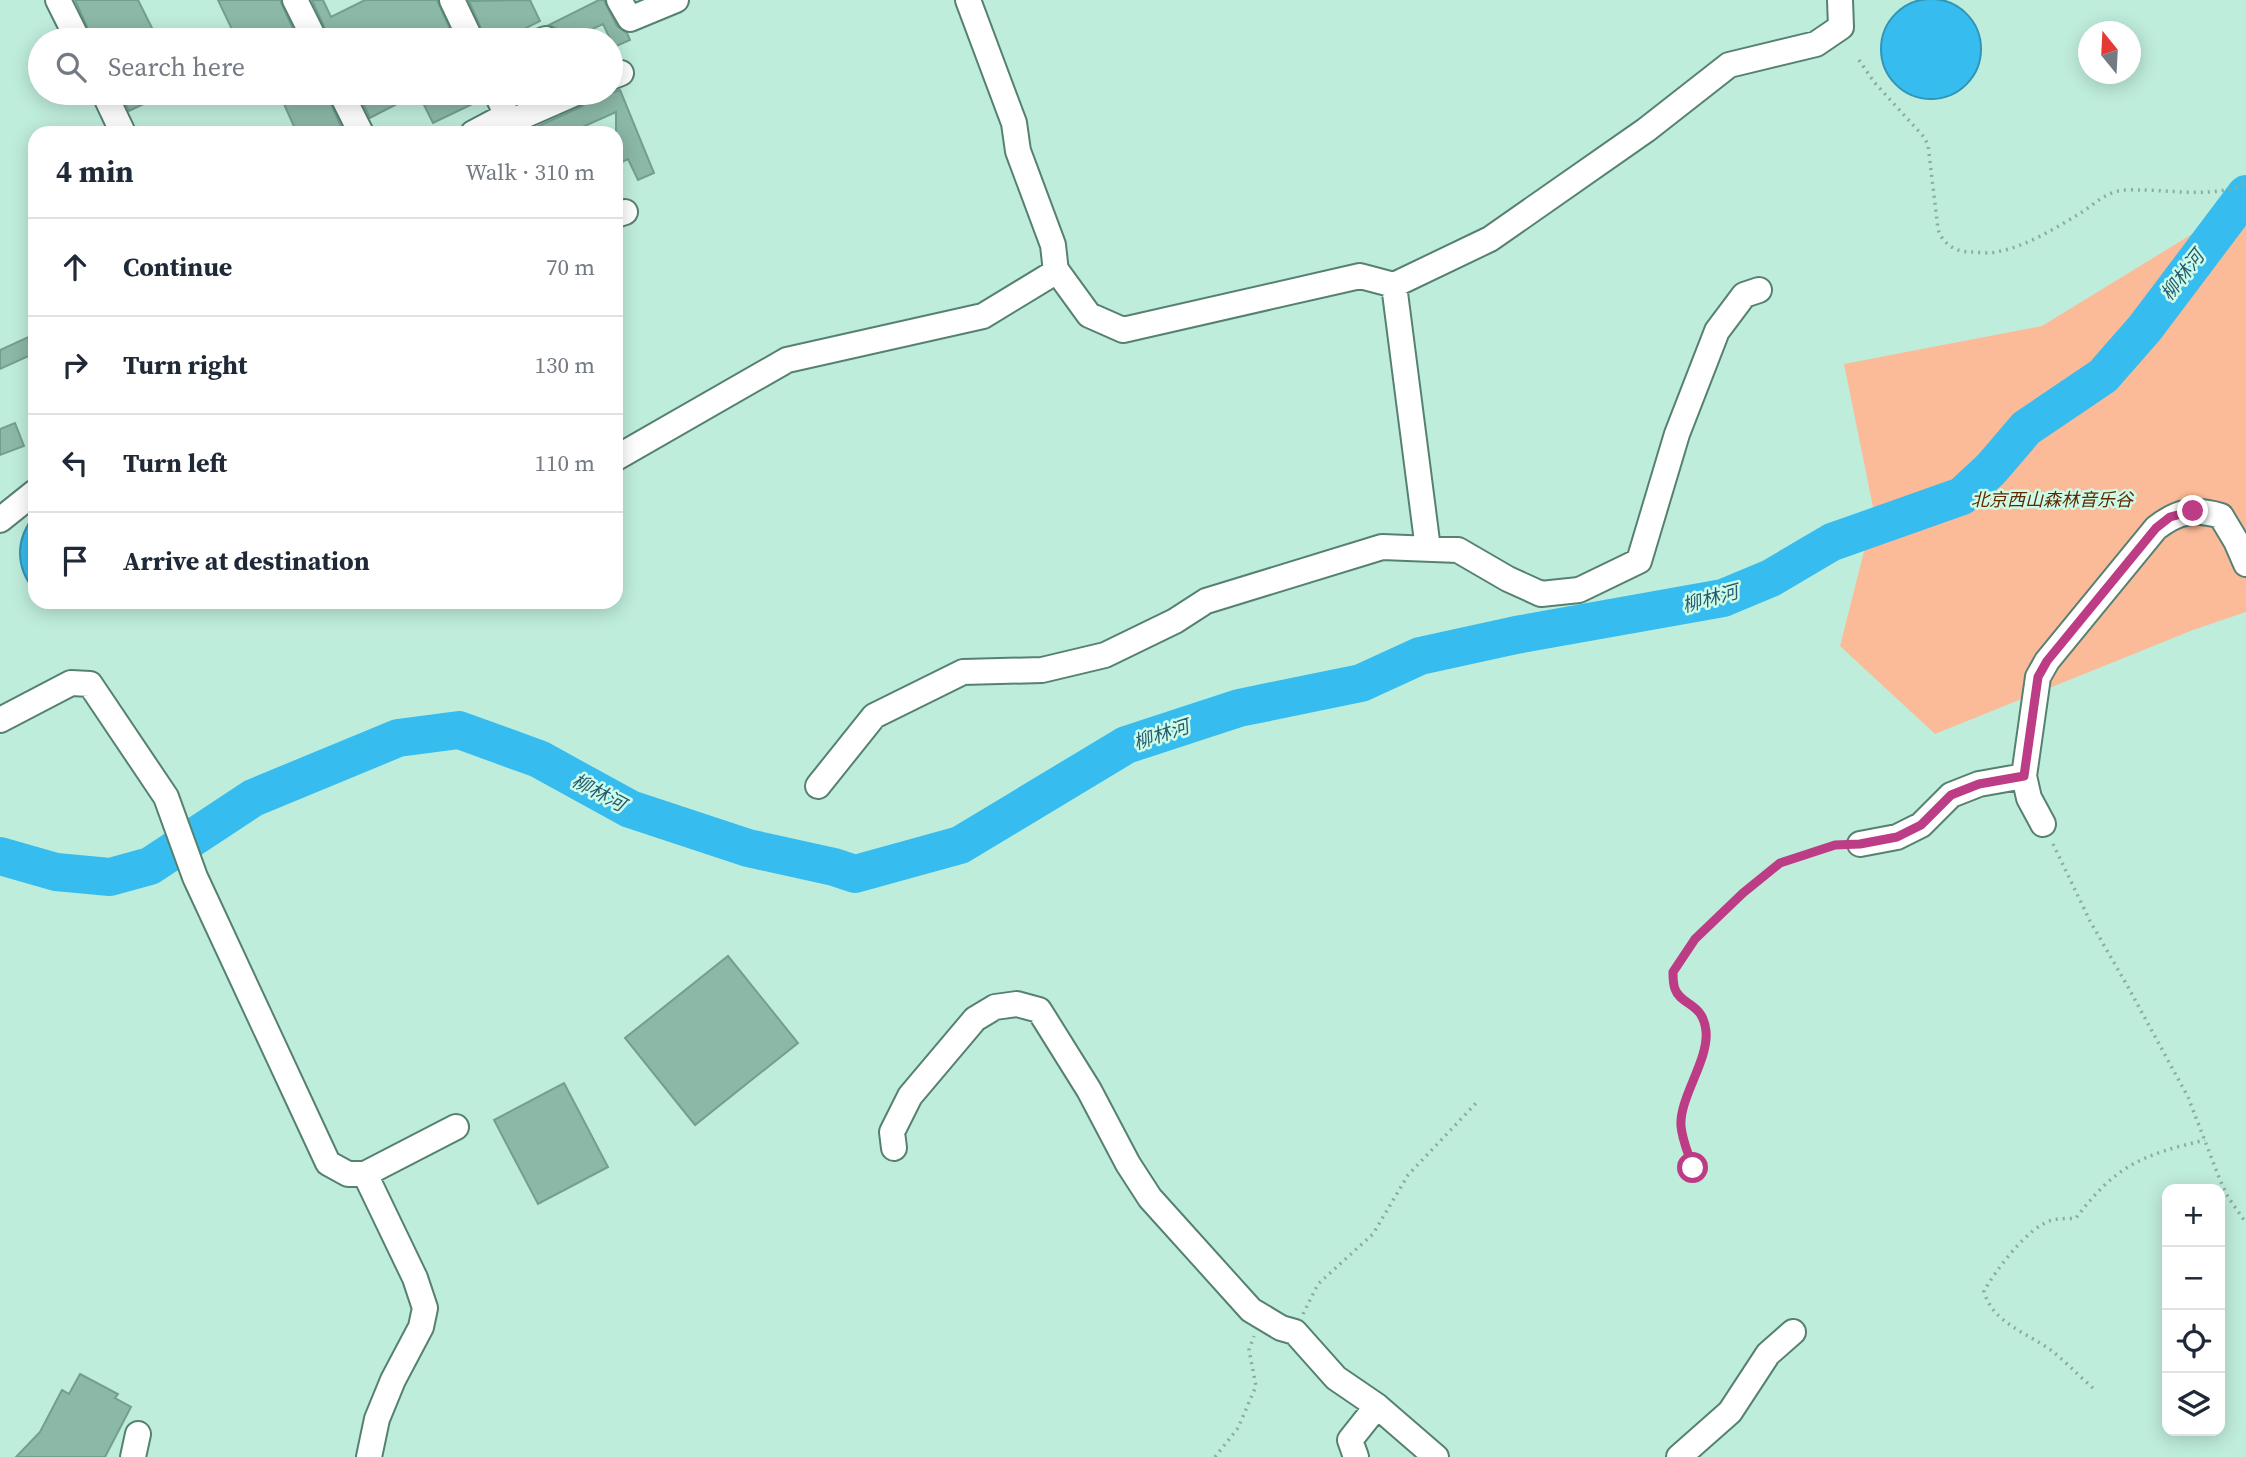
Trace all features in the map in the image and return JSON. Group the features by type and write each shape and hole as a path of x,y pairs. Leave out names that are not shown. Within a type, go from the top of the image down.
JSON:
{"street":[{"path":"58,0 72,28"},
{"path":"295,0 309,28"},
{"path":"452,0 465,28"},
{"path":"619,0 630,19 676,0"},
{"path":"968,0 1014,122 1018,151 1053,245 1056,272 1088,315 1124,330 1360,276 1394,285 1490,239 1646,130 1729,65 1816,44 1841,27 1840,0"},
{"path":"110,105 120,126"},
{"path":"347,105 358,126"},
{"path":"488,126 541,105"},
{"path":"623,454 787,360 983,316 1056,272"},
{"path":"1394,285 1428,549"},
{"path":"818,786 873,716 963,672 1042,670 1105,656 1175,621 1206,601 1382,547 1458,550 1508,579 1541,594 1579,590 1639,561 1677,434 1717,331 1744,295 1759,290"},
{"path":"0,520 28,498"},
{"path":"2043,824 2029,798 2024,776 2038,677 2047,661 2156,528 2170,517 2202,510 2221,516 2246,564"},
{"path":"0,720 71,683 90,684 166,797 195,877 328,1163 348,1174 365,1174 456,1127"},
{"path":"1860,844 1897,837 1921,825 1951,795 1979,784 2024,776"},
{"path":"894,1148 891,1132 910,1096 975,1019 995,1007 1017,1004 1039,1010 1150,1198 1251,1310 1281,1328 1295,1332 1336,1378 1377,1406 1436,1457"},
{"path":"365,1174 415,1278 425,1308 421,1327 393,1380 377,1419 369,1457"},
{"path":"1679,1457 1730,1412 1769,1354 1793,1332"},
{"path":"1356,1457 1350,1440 1377,1406"}],"path":[{"path":"1859,60 1874,82 1924,137 1928,145 1938,229 1953,249 1995,253 2023,244 2117,190 2218,192 2239,187 2246,182"},
{"path":"2043,824 2090,921 2188,1097 2228,1197 2246,1223"},
{"path":"1693,1168 1681,1124 1706,1035 1702,1016 1696,1007 1680,998 1675,989 1673,972 1695,939 1743,893 1780,863 1835,845 1860,844"},
{"path":"1295,1332 1318,1284 1373,1234 1408,1175 1479,1100"},
{"path":"2093,1388 2051,1350 2003,1320 1987,1304 1984,1291 1993,1274 2034,1229 2052,1220 2076,1218 2118,1172 2148,1155 2205,1140"},
{"path":"1215,1457 1238,1428 1256,1386 1249,1350 1266,1318"}],"green space":[{"name":"北京西山森林音乐谷","path":"2246,201 2246,612 2193,630 1935,734 1840,646 1874,512 1844,364 2042,326"}],"water":[{"path":"1931,-1 1950,3 1967,13 1977,30 1981,49 1977,68 1967,85 1950,95 1931,99 1912,95 1895,85 1885,68 1881,49 1885,30 1895,13 1912,3"},
{"path":"28,524 28,582 20,553"}],"building":[{"path":"75,0 138,0 152,28 88,28"},
{"path":"218,0 280,0 293,28 231,28"},
{"path":"312,0 323,0 331,17 365,0 437,0 450,28 325,28"},
{"path":"530,0 540,21 526,28 481,28 469,1"},
{"path":"604,0 620,28 605,28 603,24 594,28 556,28 549,25"},
{"path":"623,30 627,33 630,40 623,43"},
{"path":"623,97 654,173 638,180 628,159 623,162 623,126 616,126 616,112 585,126 539,126 583,106 623,105"},
{"path":"126,105 142,105 129,111"},
{"path":"284,105 331,105 341,126 294,126"},
{"path":"364,105 395,105 370,118"},
{"path":"424,105 470,105 433,123"},
{"path":"28,337 28,356 0,369 0,350"},
{"path":"15,423 24,446 0,455 0,429"},
{"path":"728,956 798,1043 695,1125 625,1038"},
{"path":"564,1083 608,1167 538,1204 494,1120"},
{"path":"80,1374 118,1394 115,1398 131,1407 105,1457 16,1457 40,1432 62,1390 69,1394"}],"waterway":[{"name":"柳林河","path":"0,856 56,872 110,877 150,866 253,798 398,738 459,730 539,759 630,809 748,848 855,874 960,845 1126,745 1239,708 1361,683 1420,656 1516,635 1723,598 1771,578 1832,542 1962,496 1991,469 2026,428 2103,376 2145,328 2246,194"}],"route":[{"path":"1693,1168 1681,1124 1706,1035 1702,1016 1696,1007 1680,998 1675,989 1673,972 1695,939 1743,893 1780,863 1835,845 1860,844 1897,837 1921,825 1951,795 1979,784 2024,776 2038,677 2047,661 2156,528 2170,517 2193,511"}]}
